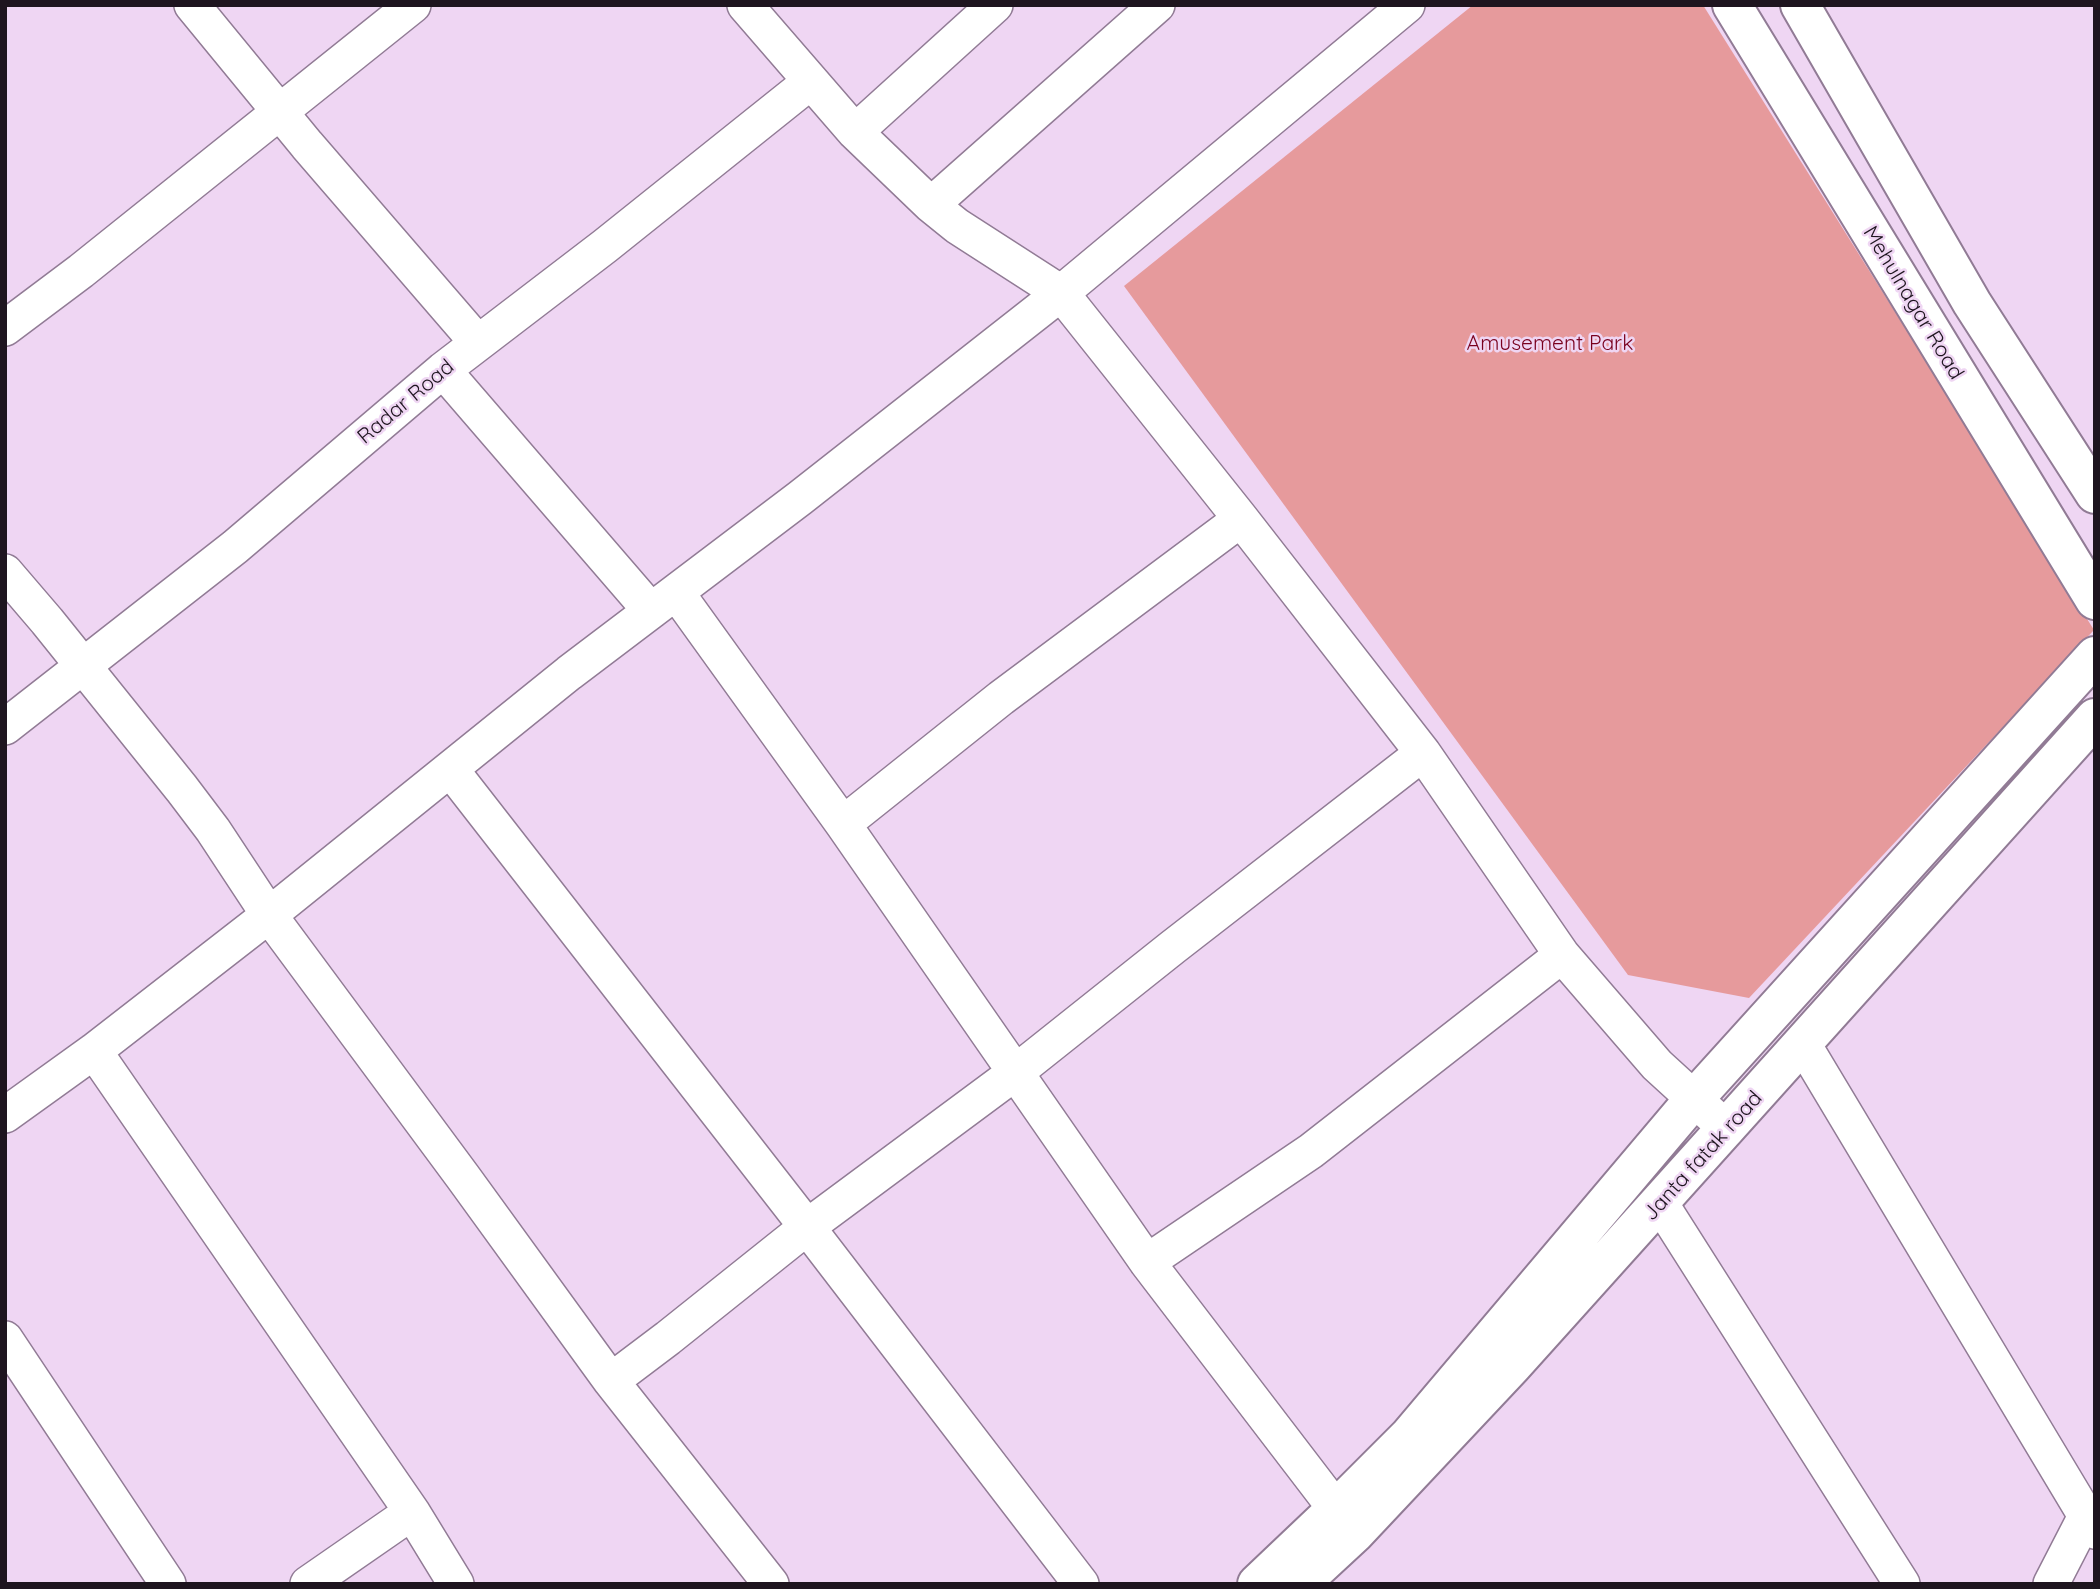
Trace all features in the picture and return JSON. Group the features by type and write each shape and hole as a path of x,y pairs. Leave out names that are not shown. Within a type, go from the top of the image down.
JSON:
{"street":[{"path":"192,5 478,343"},
{"path":"5,328 81,271 413,5"},
{"path":"855,132 995,5"},
{"path":"931,205 1157,5"},
{"path":"5,1115 94,1051 269,915 569,673 800,498 1061,293 1407,5"},
{"name":"Mehulnagar Road","path":"1732,5 2095,600"},
{"path":"1800,5 1972,303 2095,494"},
{"path":"754,8 810,82 855,132 931,205 957,226 1061,293 1423,753 1562,955 1657,1065 1727,1129"},
{"name":"Radar Road","path":"5,727 235,547 443,370 605,246 810,82"},
{"path":"443,370 663,602 842,824 1147,1262 1345,1521"},
{"path":"842,824 1000,698 1241,519"},
{"path":"5,572 182,789 213,830 269,915 611,1381 771,1584"},
{"path":"1257,1584 1345,1521 1409,1436 1694,1099 2095,656"},
{"name":"Janta fatak road","path":"1300,1584 1345,1521 1513,1366 2095,718"},
{"path":"611,1381 807,1227 1016,1072 1423,753"},
{"path":"451,770 1081,1584"},
{"path":"1147,1262 1311,1151 1562,955"},
{"path":"1803,1044 2090,1524 2051,1584"},
{"path":"94,1051 412,1512 456,1584"},
{"path":"1660,1203 1902,1584"},
{"path":"5,1339 168,1584"},
{"path":"308,1584 412,1512"}],"green space":[{"name":"Amusement Park","path":"1473,5 1703,5 2094,630 1749,998 1628,975 1124,286"}]}
